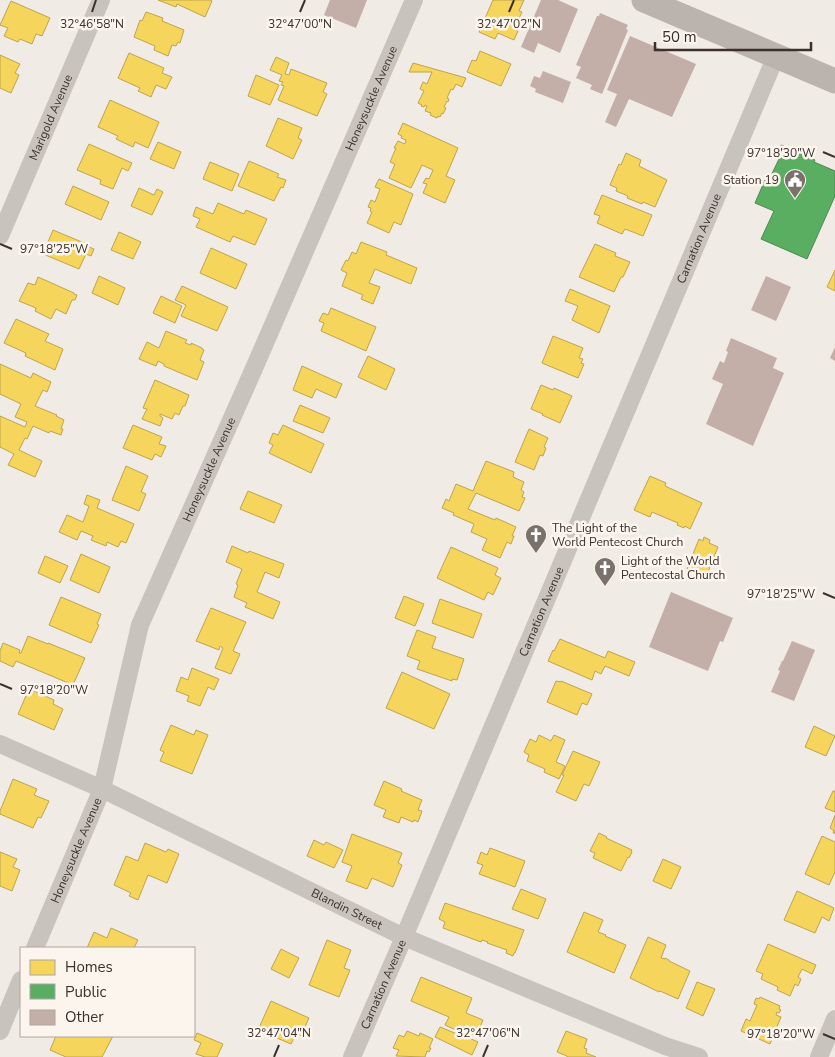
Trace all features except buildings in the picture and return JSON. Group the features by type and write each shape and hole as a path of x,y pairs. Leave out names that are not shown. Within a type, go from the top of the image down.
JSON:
{"main road":[{"path":"644,0 835,81"}],"street":[{"name":"Marigold Avenue","path":"0,236 101,0"},
{"name":"Honeysuckle Avenue","path":"35,947 102,789 140,625 414,0"},
{"name":"Carnation Avenue","path":"352,1057 776,56"},
{"name":"Blandin Street","path":"0,744 102,789 404,937 663,1051 699,1057"},
{"path":"0,1031 20,982"},
{"path":"819,1057 835,1019"}],"place":[{"name":"Station 19","path":"795,199"},
{"name":"The Light of the World Pentecost Church","path":"536,554"},
{"name":"Light of the World Pentecostal Church","path":"605,587"}]}
